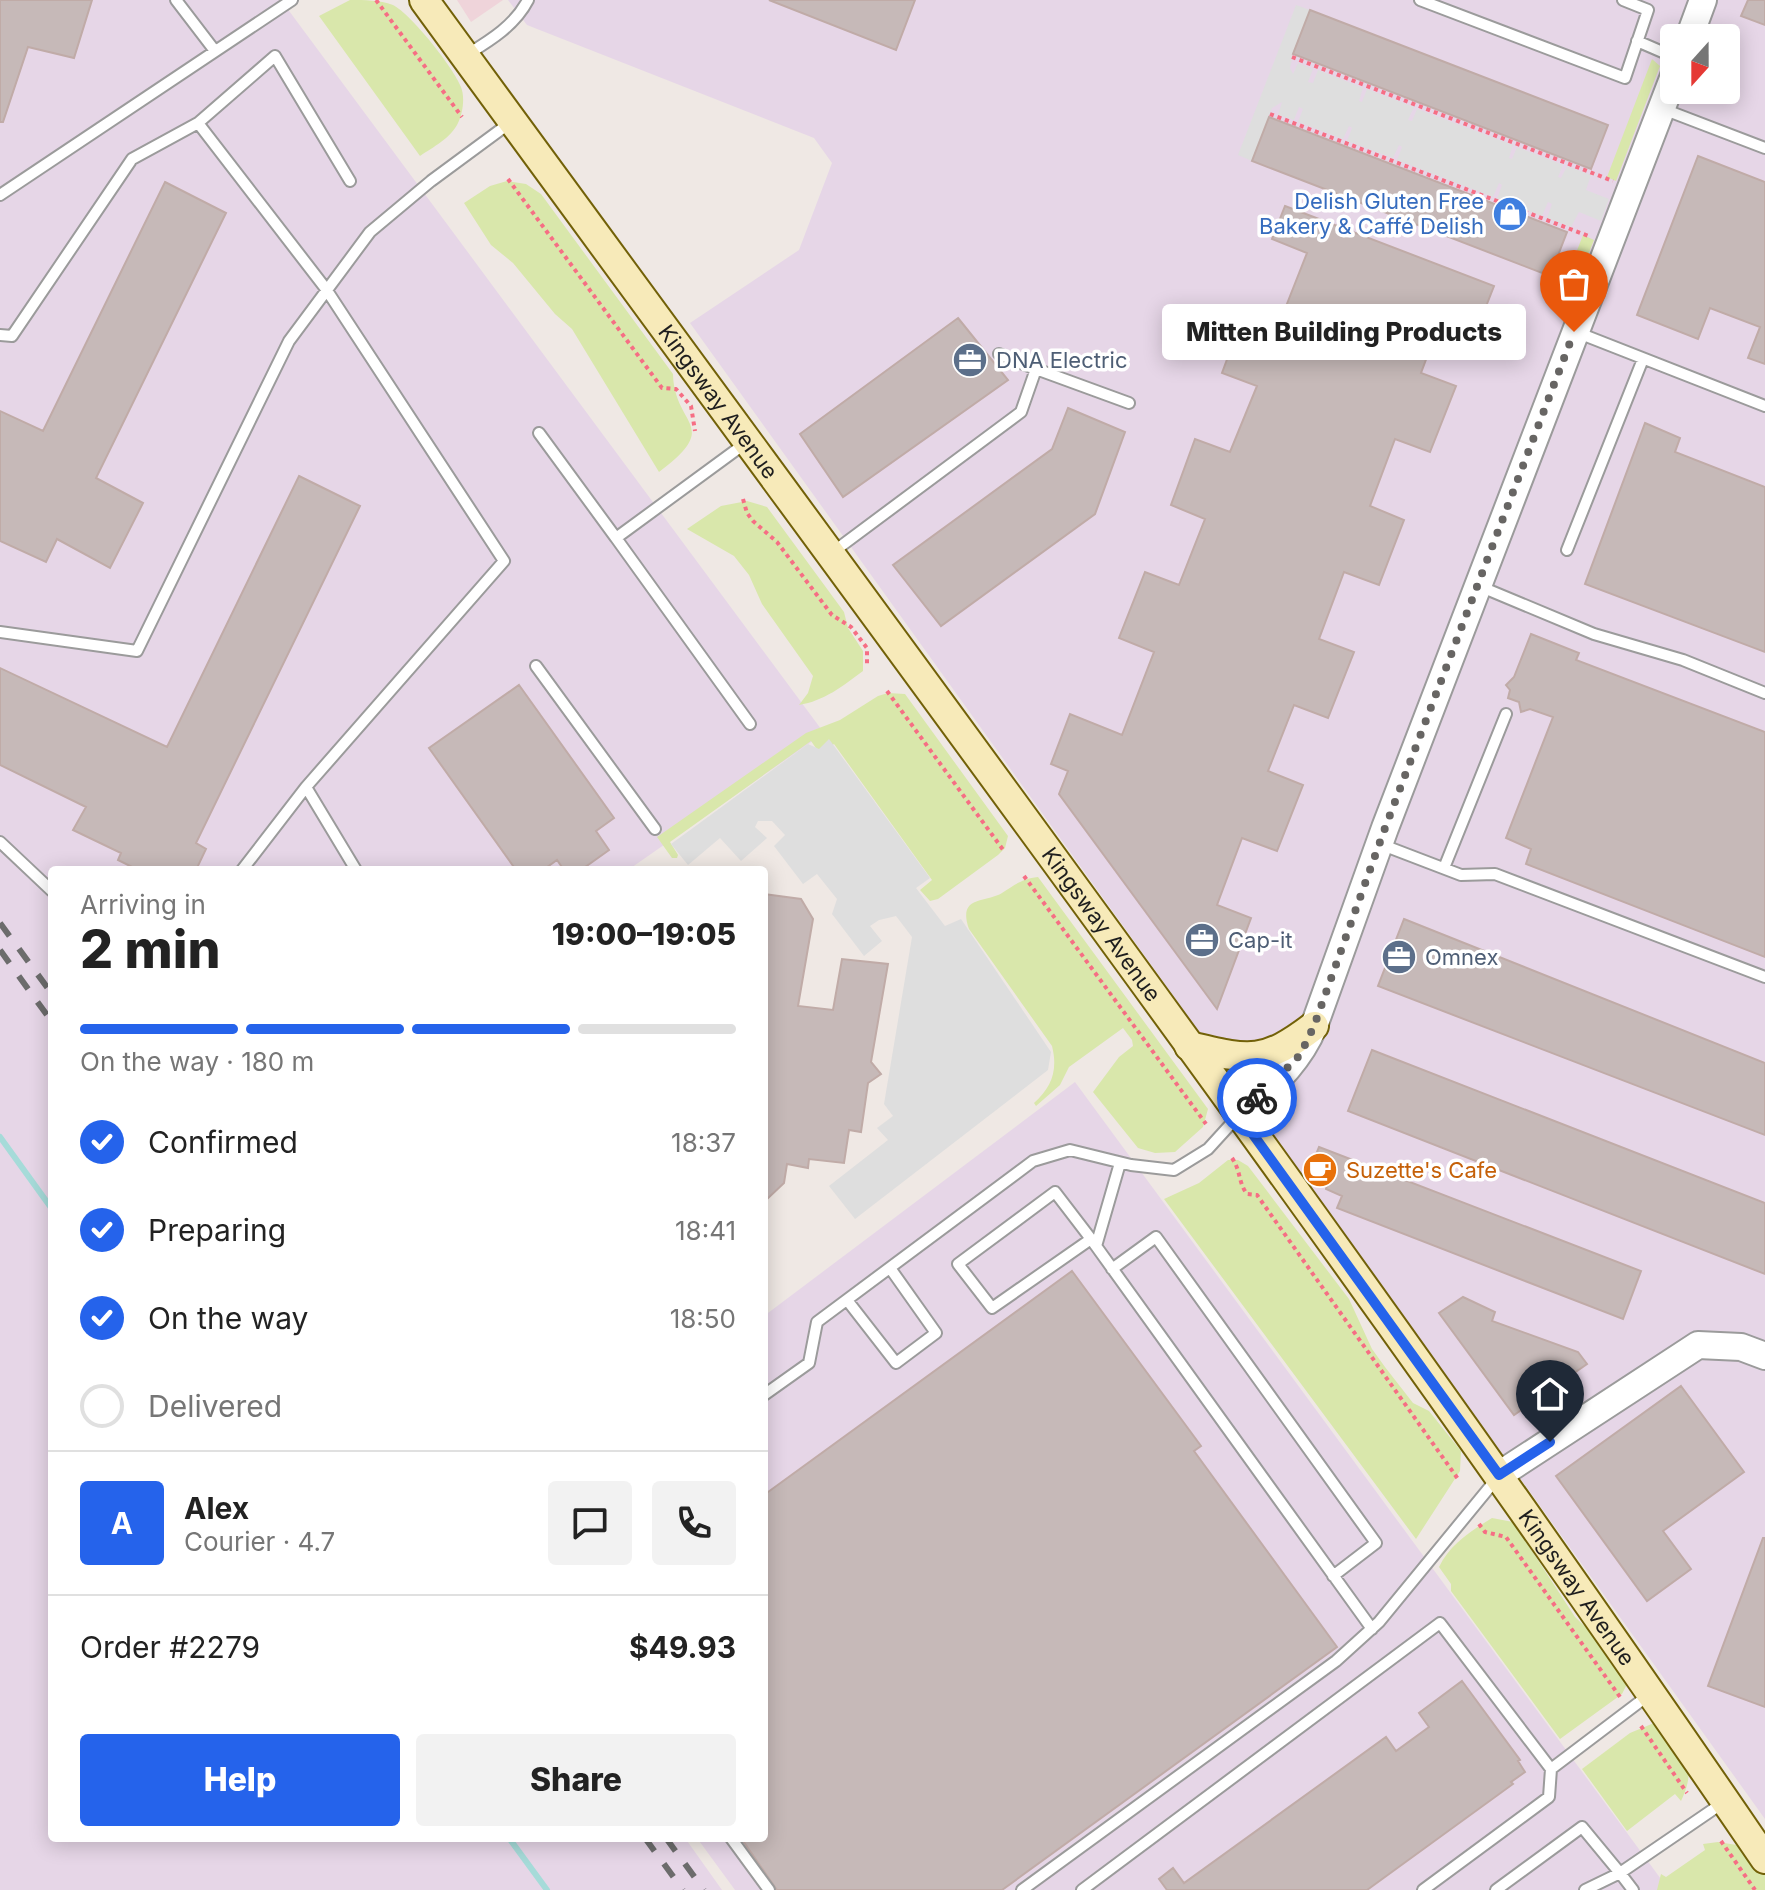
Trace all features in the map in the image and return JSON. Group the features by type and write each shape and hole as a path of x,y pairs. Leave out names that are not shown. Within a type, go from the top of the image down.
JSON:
{"main road":[{"name":"Kingsway Avenue","path":"424,0 831,553 1499,1475 1765,1859"},
{"path":"1189,1046 1221,1054 1268,1055 1281,1050 1314,1026"}],"street":[{"path":"1694,24 1703,0"},
{"path":"1239,1115 1293,1064 1314,1026 1380,844 1663,104"},
{"path":"1499,1475 1698,1345 1741,1347 1765,1356"}],"lane":[{"path":"176,0 215,51"},
{"path":"465,56 492,40 511,23 528,0"},
{"path":"1420,0 1625,78 1648,10 1623,0"},
{"path":"0,195 290,1"},
{"path":"1637,41 1660,51"},
{"path":"0,335 12,336 132,159 198,123 275,56 350,181"},
{"path":"1661,109 1765,148"},
{"path":"0,632 137,651 289,341 370,232 431,181 513,121"},
{"path":"198,123 326,289 504,561 306,787 245,866"},
{"path":"1574,332 1765,406"},
{"path":"999,354 1129,403"},
{"path":"1567,550 1643,359"},
{"path":"831,553 1021,412 1036,369"},
{"path":"539,433 750,724"},
{"path":"616,538 748,441"},
{"path":"1479,586 1594,634 1683,660 1765,693"},
{"path":"536,666 655,829"},
{"path":"1444,868 1506,714"},
{"path":"306,787 354,866"},
{"path":"0,842 48,887"},
{"path":"1380,844 1461,875 1495,874 1765,977"},
{"path":"768,1392 809,1363 817,1322 1033,1161 1070,1150 1120,1163 1174,1170 1208,1149 1239,1115"},
{"path":"1120,1163 1094,1243 992,1308 958,1264 1055,1192 1094,1243 1372,1629"},
{"path":"1112,1269 1156,1237 1358,1517 1376,1543 1333,1576"},
{"path":"847,1300 896,1363 906,1356 936,1333 890,1268"},
{"path":"1022,1890 1336,1661 1372,1629 1499,1475"},
{"path":"1082,1890 1440,1623 1551,1769 1549,1797 1423,1890"},
{"path":"1551,1769 1651,1693"},
{"path":"1585,1890 1620,1873 1725,1801"},
{"path":"1496,1890 1582,1827 1633,1890"},
{"path":"734,1842 769,1890"}],"path":[{"path":"376,0 462,117"},
{"path":"1292,57 1619,184"},
{"path":"1270,114 1597,239"},
{"path":"508,179 662,388 676,389 691,406 695,431"},
{"path":"743,499 753,521 777,542 832,615 851,627 867,648 867,664"},
{"path":"887,691 1004,851"},
{"path":"1024,876 1206,1124"},
{"path":"1232,1158 1240,1169 1239,1183 1247,1194 1257,1195 1458,1479"},
{"path":"1479,1524 1485,1532 1506,1537 1620,1697"},
{"path":"1641,1726 1687,1793"},
{"path":"1721,1841 1755,1890"}],"shaded area":[{"path":"0,0 281,0 824,733 634,866 48,866 48,1842 688,1842 722,1890 0,1890"},
{"path":"457,0 503,0 471,22"},
{"path":"508,0 1765,0 1765,1819 690,323 799,250 832,163 814,138 527,25"},
{"path":"1296,5 1310,10 1293,54 1290,68 1293,74 1298,63 1313,69 1308,82 1313,83 1318,70 1363,88 1359,101 1362,102 1367,89 1414,107 1408,120 1412,121 1417,109 1513,145 1509,158 1512,159 1517,147 1563,165 1558,177 1561,178 1567,166 1591,175 1586,190 1609,199 1601,221 1579,212 1571,227 1547,218 1552,204 1548,202 1542,216 1497,199 1502,185 1499,183 1493,197 1397,160 1402,147 1399,145 1393,158 1347,141 1352,128 1349,126 1343,139 1298,122 1303,109 1299,107 1294,120 1278,115 1282,102 1272,108 1252,161 1238,155"},
{"path":"829,739 930,878 916,888 945,926 961,919 1051,1052 1048,1070 855,1219 829,1186 888,1140 877,1128 893,1116 884,1104 912,937 896,916 879,920 870,926 882,941 864,956 832,914 837,899 817,874 803,884 774,846 785,835 772,821 758,821 755,827 767,838 741,861 720,838 688,865 671,844 808,744 819,749"},
{"path":"1075,1082 1669,1890 735,1890 700,1842 768,1842 768,1313"}],"green space":[{"path":"350,0 382,2 401,10 431,42 461,87 462,110 455,128 420,156 319,16"},
{"path":"1652,59 1660,66 1616,181 1607,177"},
{"path":"507,181 526,184 541,194 673,374 675,391 692,434 678,456 659,472 572,329 555,314 513,263 491,245 464,203 490,186"},
{"path":"1583,235 1594,240 1575,288 1564,284"},
{"path":"747,501 767,507 844,612 848,628 863,651 863,671 833,692 808,703 799,705 808,693 813,676 762,604 749,575 734,556 687,529 721,506"},
{"path":"888,693 905,694 1008,836 1005,848 998,855 938,899 930,901 920,890 932,880 834,744 820,754 811,741 670,842 677,858 672,858 657,837 806,733 840,720"},
{"path":"1038,877 1208,1109 1203,1127 1175,1152 1155,1153 1138,1148 1093,1092 1119,1057 1133,1046 1123,1028 1069,1067 1060,1085 1036,1106 1034,1103 1052,1078 1052,1046 969,929 966,918 967,910 975,902"},
{"path":"1228,1160 1238,1160 1248,1166 1349,1299 1372,1349 1385,1367 1413,1403 1429,1411 1461,1451 1460,1471 1416,1539 1164,1199 1199,1183"},
{"path":"1492,1518 1513,1522 1575,1617 1599,1640 1627,1684 1622,1694 1560,1739 1451,1591 1451,1584 1439,1567 1455,1545"},
{"path":"1654,1723 1660,1725 1686,1760 1686,1788 1681,1801 1675,1794 1627,1831 1582,1769 1630,1733"},
{"path":"1718,1842 1743,1846 1765,1869 1765,1890 1657,1890 1661,1874 1666,1877 1705,1850 1703,1844"}],"building":[{"path":"0,0 92,0 74,58 28,47 3,122 0,122"},
{"path":"769,0 915,0 896,50"},
{"path":"1748,0 1765,0 1765,25 1741,16"},
{"path":"1310,10 1608,125 1591,169 1293,54"},
{"path":"1269,117 1567,232 1550,276 1252,161"},
{"path":"1698,156 1765,182 1765,364 1748,358 1760,327 1710,308 1698,339 1637,315"},
{"path":"165,182 226,213 96,478 143,503 110,568 57,539 46,562 0,541 0,411 43,431"},
{"path":"1285,206 1494,286 1481,319 1446,306 1421,373 1456,386 1430,452 1395,439 1370,506 1404,520 1379,585 1344,572 1319,639 1354,652 1328,718 1294,705 1268,771 1303,785 1277,851 1242,838 1217,905 1251,918 1217,1009 1059,794 1068,771 1051,764 1070,714 1122,735 1154,652 1119,638 1145,572 1179,585 1205,519 1171,505 1195,439 1230,452 1257,386 1222,373 1247,306 1281,319 1307,253 1272,239"},
{"path":"958,318 1008,380 843,497 800,434"},
{"path":"1068,408 1125,432 1095,514 941,626 893,565 1052,449"},
{"path":"1645,423 1680,438 1675,452 1765,487 1765,652 1585,584"},
{"path":"299,476 360,506 196,843 206,849 198,866 130,866 118,860 121,853 73,830 86,807 0,765 0,668 167,747"},
{"path":"1531,634 1579,653 1576,660 1765,732 1765,957 1526,864 1531,849 1506,838 1553,717 1530,709 1521,712 1519,702 1508,698 1510,690 1506,685 1514,677"},
{"path":"519,685 614,818 596,831 609,850 587,866 561,866 557,860 549,866 513,866 429,748"},
{"path":"768,895 801,899 813,919 798,1006 833,1010 842,959 888,964 871,1062 881,1074 868,1083 861,1132 849,1130 844,1163 809,1159 808,1168 787,1164 784,1183 768,1198"},
{"path":"1404,919 1765,1063 1765,1135 1378,986"},
{"path":"1372,1050 1765,1203 1765,1274 1348,1111"},
{"path":"1319,1147 1641,1271 1623,1319 1337,1208 1342,1196 1326,1189 1330,1176 1310,1169"},
{"path":"1072,1271 1201,1446 1194,1451 1337,1647 1002,1890 777,1890 744,1842 768,1842 768,1492"},
{"path":"1463,1297 1495,1312 1492,1321 1578,1352 1587,1364 1514,1415 1439,1313"},
{"path":"1681,1386 1744,1472 1663,1531 1691,1569 1647,1601 1556,1476"},
{"path":"1765,1538 1765,1707 1708,1686"},
{"path":"1462,1681 1520,1760 1525,1772 1511,1782 1513,1784 1367,1890 1167,1890 1159,1879 1173,1868 1184,1883 1386,1737 1396,1751 1429,1727 1419,1713"}],"waterway":[{"path":"0,1137 48,1203"},
{"path":"512,1842 547,1890"}],"railway":[{"path":"0,923 48,989"},
{"path":"0,950 48,1016"},
{"path":"648,1842 683,1890"},
{"path":"669,1842 704,1890"}],"way so far":[{"path":"1257,1098 1300,1055 1314,1026 1385,828 1574,332"}],"place":[{"name":"Delish Gluten Free Bakery & Caffé Delish","path":"1510,214"},
{"name":"Mitten Building Products","path":"1574,332"},
{"name":"DNA Electric","path":"970,360"},
{"name":"Cap-it","path":"1202,940"},
{"name":"Omnex","path":"1399,957"},
{"name":"Suzette's Cafe","path":"1320,1170"}],"route":[{"path":"1257,1098 1239,1115 1499,1475 1550,1442"}]}
